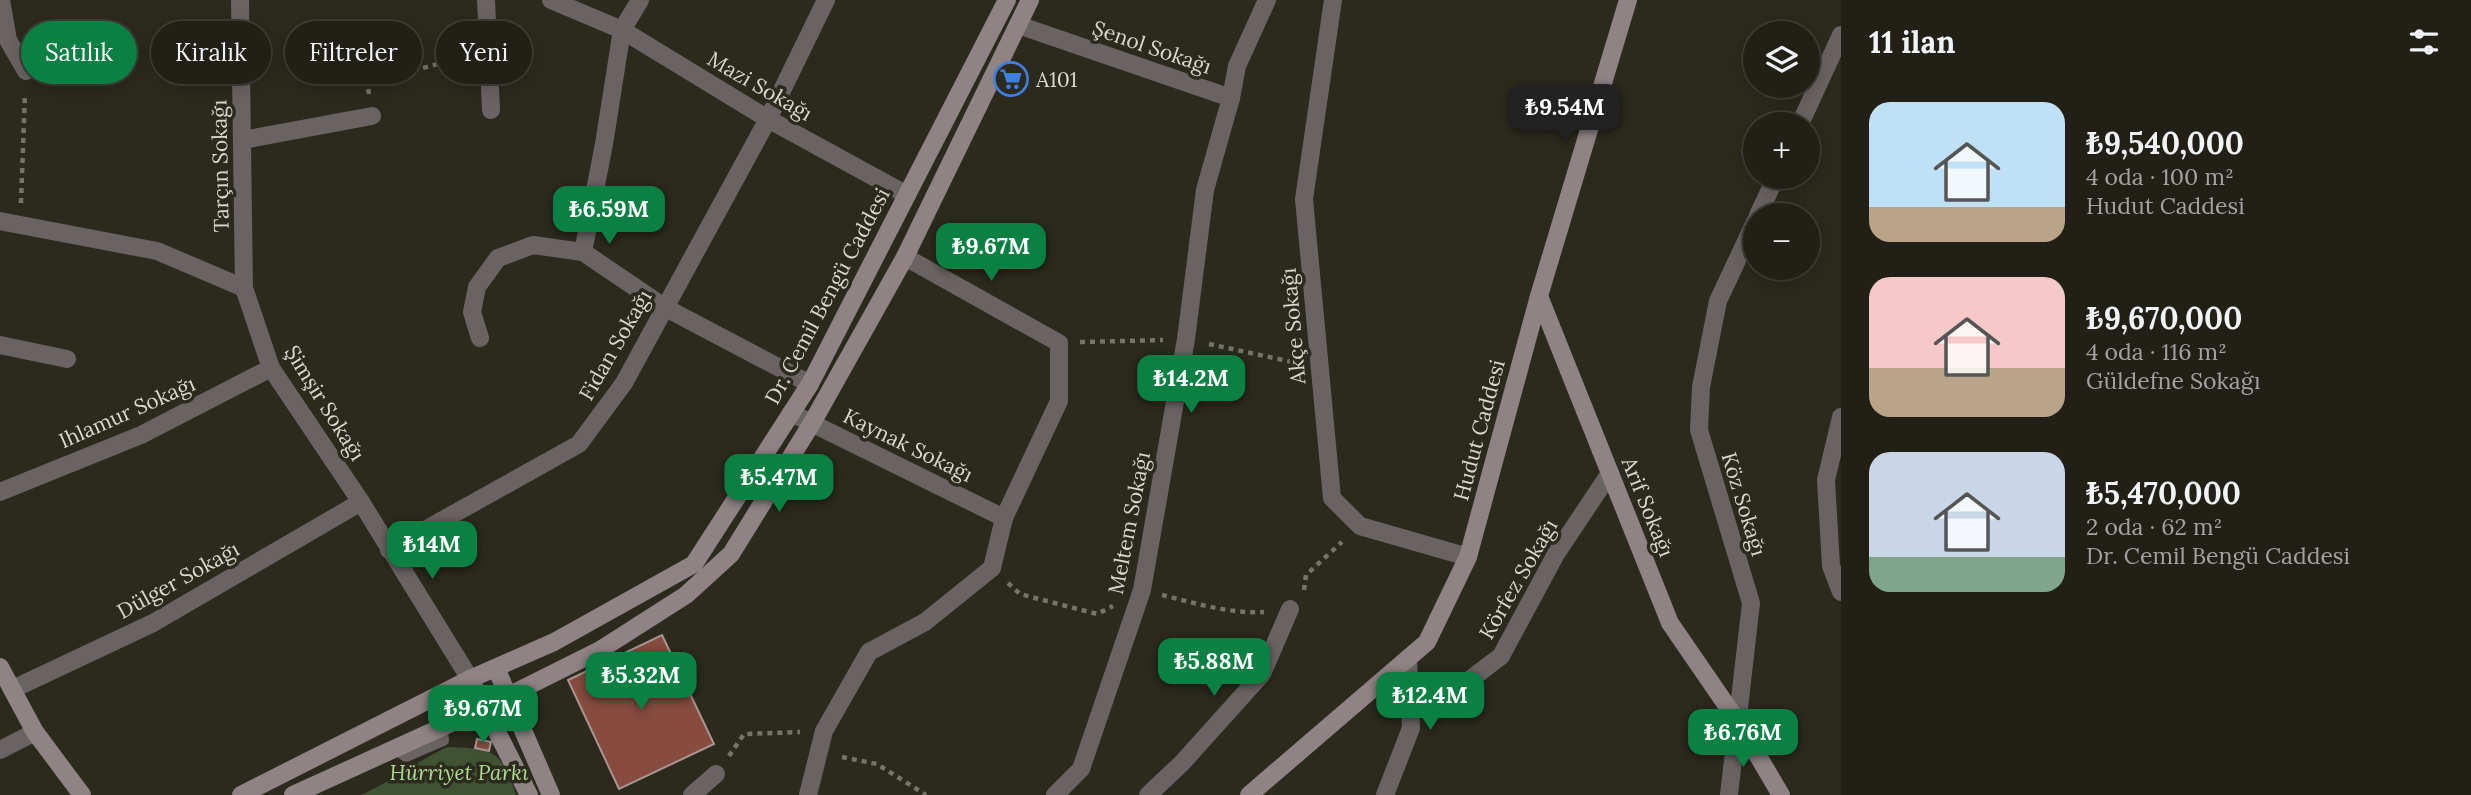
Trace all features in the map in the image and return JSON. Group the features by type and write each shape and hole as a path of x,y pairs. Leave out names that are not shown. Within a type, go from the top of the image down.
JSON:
{"street":[{"path":"1,0 8,40 21,62"},
{"name":"Tarçın Sokağı","path":"240,0 244,288"},
{"path":"486,0 487,21"},
{"name":"Mazi Sokağı","path":"551,0 622,30 768,119 907,195"},
{"path":"583,252 622,30 640,0"},
{"name":"Fidan Sokağı","path":"389,550 579,444 624,383 768,119 826,0"},
{"name":"Dr. Cemil Bengü Caddesi","path":"242,795 470,679 554,642 694,564 810,384 1007,0"},
{"path":"293,795 484,708 600,650 686,596 731,554 812,423 905,257 1030,0"},
{"name":"Meltem Sokağı","path":"1055,795 1081,769 1142,590 1186,339 1205,190 1231,98 1237,66 1267,0"},
{"name":"Akçe Sokağı","path":"1333,0 1304,199 1332,498 1360,526 1468,557"},
{"name":"Hudut Caddesi","path":"1250,795 1427,642 1468,557 1539,296 1628,0"},
{"name":"Şenol Sokağı","path":"1018,25 1231,98"},
{"path":"1806,112 1841,35"},
{"path":"490,84 491,110"},
{"path":"243,140 372,116"},
{"path":"0,221 157,251 244,288"},
{"path":"480,338 472,312 477,287 498,258 533,245 583,252 664,307 810,384"},
{"name":"Köz Sokağı","path":"1729,795 1751,603 1699,430 1701,387 1718,301 1743,248"},
{"path":"808,795 824,731 869,652 925,622 992,568 1004,518 1059,401 1059,342 905,257"},
{"name":"Şimşir Sokağı","path":"244,288 271,368 361,502 470,679"},
{"name":"Arif Sokağı","path":"1539,296 1670,623 1738,722"},
{"path":"0,345 67,359"},
{"name":"Ihlamur Sokağı","path":"0,492 141,435 271,368"},
{"name":"Kaynak Sokağı","path":"791,413 1004,518"},
{"path":"1841,417 1826,480 1831,566 1841,592"},
{"name":"Körfez Sokağı","path":"1410,707 1442,698 1501,656 1556,554 1610,473"},
{"name":"Dülger Sokağı","path":"13,689 153,623 361,502"},
{"path":"1148,795 1182,763 1262,674 1290,609"},
{"path":"1385,795 1411,728 1408,658"},
{"path":"0,667 35,732 82,795"},
{"path":"496,668 551,795"},
{"path":"470,679 529,795"},
{"path":"1738,722 1781,795"},
{"path":"0,750 35,732"},
{"path":"692,795 716,774"}],"path":[{"path":"372,116 367,82 436,64"},
{"path":"20,225 25,84"},
{"path":"992,568 1020,594 1097,614 1142,590 1248,613 1290,609 1304,593 1306,575 1360,526"},
{"path":"716,774 744,734 824,731"},
{"path":"819,752 877,764 926,795"}],"green space":[{"name":"Hürriyet Parkı","path":"448,747 476,749 494,755 506,769 516,795 361,795 426,758"}],"building":[{"path":"662,635 714,744 619,789 568,680"},
{"path":"477,739 491,742 489,751 475,748"}],"place":[{"name":"A101","path":"1011,79"}]}
